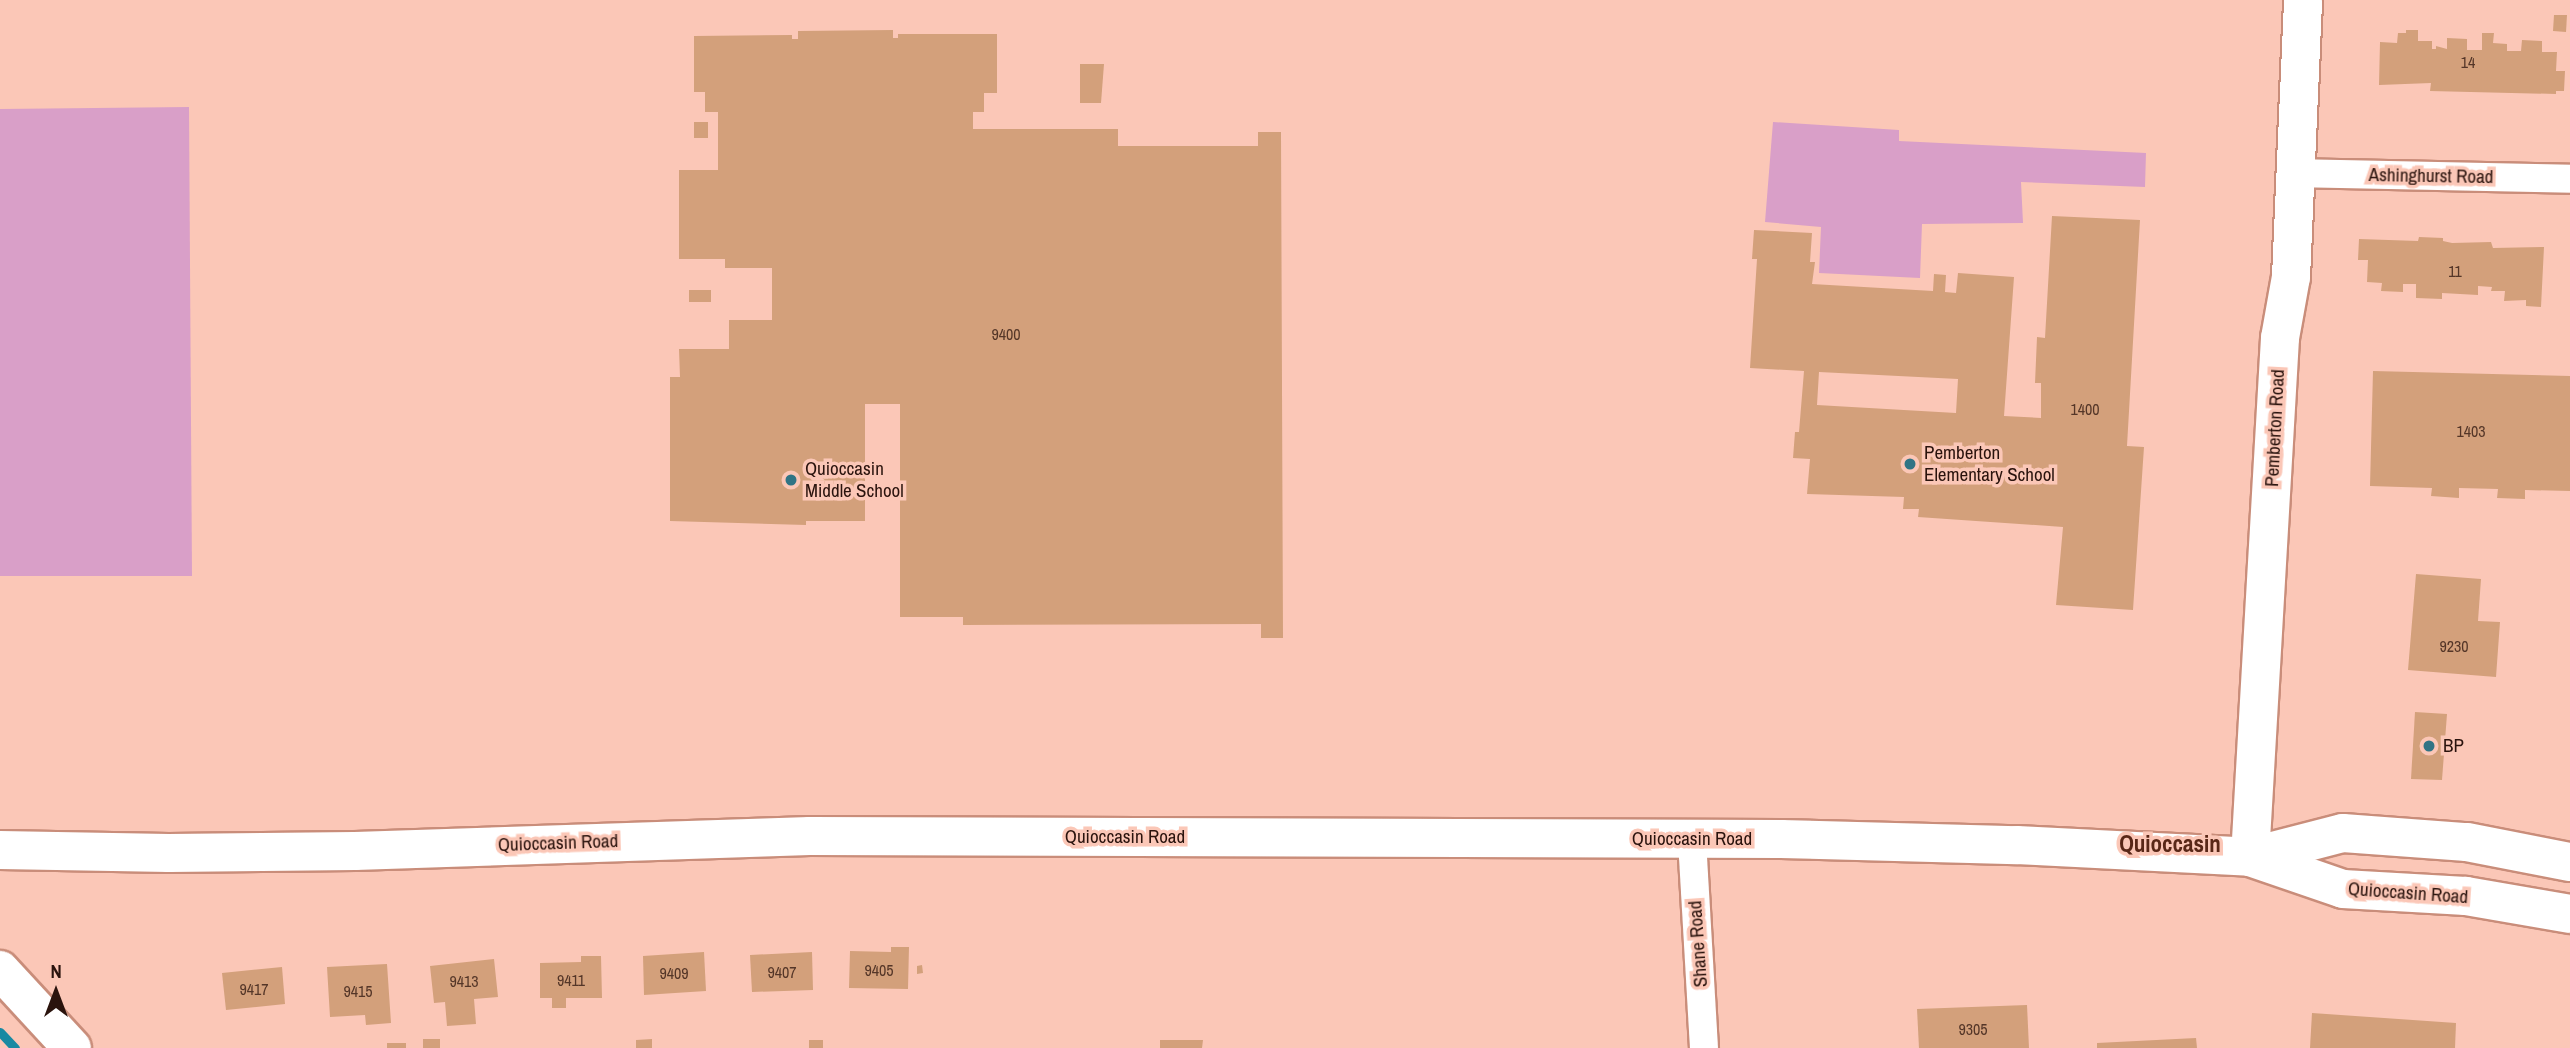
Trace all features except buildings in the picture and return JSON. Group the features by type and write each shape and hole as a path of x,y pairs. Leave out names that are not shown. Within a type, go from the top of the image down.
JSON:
{"main road":[{"name":"Pemberton Road","path":"2250,857 2280,338 2291,277 2293,173 2303,0"},
{"name":"Quioccasin Road","path":"2250,857 2343,833 2467,842 2570,862"},
{"name":"Quioccasin Road","path":"0,850 169,853 355,851 810,836 1692,840 2017,845 2250,857 2343,889 2466,896 2570,914"},
{"path":"0,970 72,1048"}],"street":[{"name":"Ashinghurst Road","path":"2293,173 2570,179"},
{"name":"Shane Road","path":"1692,840 1704,1048"}],"shaded area":[{"path":"189,107 192,576 0,576 0,109"},
{"path":"1773,122 1899,130 1899,141 2146,153 2145,187 2021,182 2023,223 1922,224 1920,278 1819,273 1821,227 1765,222"}],"waterway":[{"path":"0,1032 15,1048"}],"place":[{"name":"Pemberton Elementary School","path":"1910,464"},
{"name":"Quioccasin Middle School","path":"791,480"},
{"name":"BP","path":"2429,746"}],"district":[{"name":"Quioccasin","path":"2170,844"}]}
